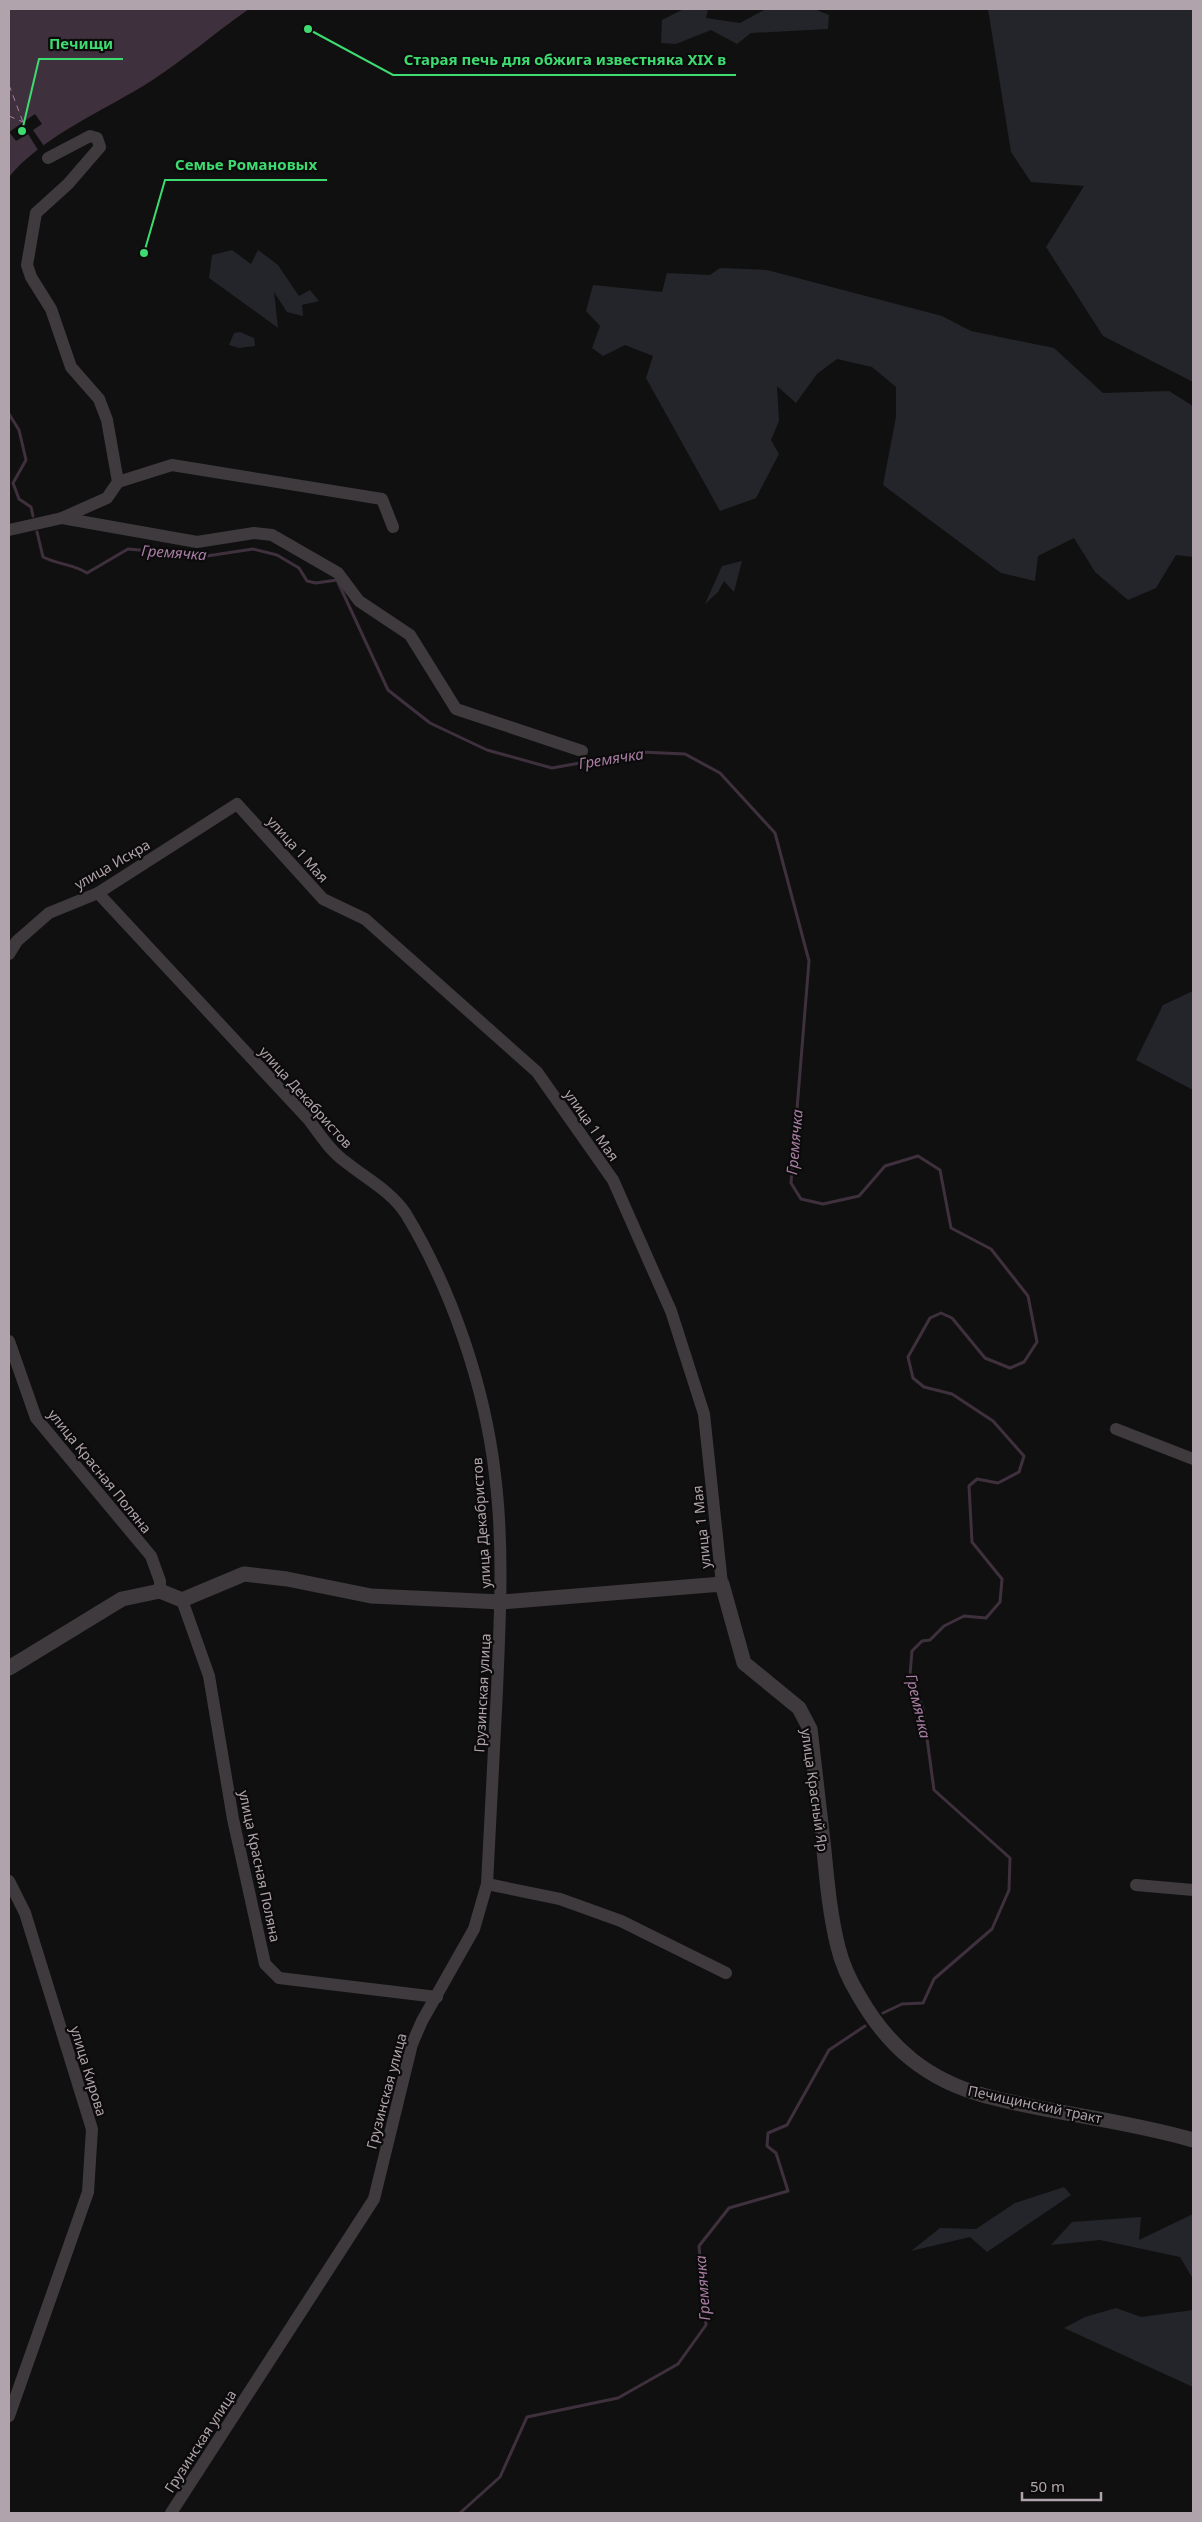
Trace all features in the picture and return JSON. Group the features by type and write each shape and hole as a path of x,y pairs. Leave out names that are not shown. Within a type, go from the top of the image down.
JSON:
{"street":[{"path":"48,158 90,136 96,138 99,142 100,148 68,184 36,213 27,265 51,309 71,367 98,399 107,420 118,482"},
{"path":"9,530 62,518 107,498 118,482 172,465 382,498 393,527"},
{"path":"62,518 197,542 254,533 272,536 338,574 359,601 410,635 456,709 582,751"},
{"name":"улица Искра","path":"9,954 17,941 49,913 98,893 237,804"},
{"name":"улица 1 Мая","path":"237,804 323,899 365,919 537,1072 613,1180 671,1312 704,1414 722,1584"},
{"name":"улица Декабристов","path":"98,893 309,1120 333,1151 346,1163 376,1183 404,1212 433,1264 457,1319 489,1434 496,1476 501,1602"},
{"name":"улица Красная Поляна","path":"9,1341 36,1418 151,1556 160,1581 160,1591"},
{"path":"1116,1429 1193,1459"},
{"path":"9,1668 122,1599 160,1591 182,1600 244,1574 287,1579 371,1596 501,1602 722,1584"},
{"name":"улица Красный Яр","path":"722,1584 744,1663 799,1708 810,1729 829,1896 838,1948 856,1991"},
{"name":"улица Красная Поляна","path":"182,1600 210,1676 234,1819 265,1964 279,1978 437,1997"},
{"name":"Грузинская улица","path":"171,2513 374,2199 412,2044 422,2021 474,1929 487,1884 501,1602"},
{"name":"улица Кирова","path":"9,1881 25,1914 92,2129 88,2192 9,2416"},
{"path":"487,1884 560,1899 621,1921 726,1973"},
{"path":"1136,1885 1193,1890"},
{"name":"Печищинский тракт","path":"856,1991 870,2016 891,2042 930,2074 962,2088 1010,2101 1110,2120 1193,2140"}],"shaded area":[{"path":"9,9 249,9 151,81 57,136 23,162 9,177"},
{"path":"684,9 708,9 706,18 740,23 766,9 814,9 829,15 828,29 751,33 737,44 711,30 676,44 661,43 662,20"},
{"path":"988,9 1193,9 1193,382 1103,336 1046,247 1084,186 1031,182 1011,152"},
{"path":"232,250 251,264 258,250 278,265 299,296 310,290 319,301 302,305 303,316 287,312 274,292 278,328 209,278 212,255"},
{"path":"720,268 767,270 942,316 971,331 1054,348 1103,393 1169,391 1193,406 1193,557 1176,555 1156,588 1128,600 1095,572 1074,538 1038,556 1035,581 1001,573 883,485 896,417 896,387 872,367 837,359 817,374 796,403 777,386 779,421 771,440 779,454 756,498 720,511 646,378 653,356 625,345 603,356 592,348 600,326 586,311 593,285 662,292 667,273 710,275"},
{"path":"240,332 254,338 255,346 239,348 229,345 234,333"},
{"path":"742,561 734,592 724,581 718,592 705,604 722,566"},
{"path":"1193,991 1193,1090 1136,1060 1163,1005"},
{"path":"1064,2187 1071,2195 987,2252 970,2237 911,2251 940,2228 976,2229 1015,2203"},
{"path":"1193,2214 1193,2279 1180,2257 1100,2240 1051,2245 1072,2222 1141,2217 1139,2240"},
{"path":"1116,2308 1141,2317 1193,2310 1193,2387 1064,2328 1085,2317"}],"pier":[{"path":"35,114 42,124 33,130 44,146 38,150 28,134 16,141 9,132"}],"waterway":[{"name":"Гремячка","path":"9,414 19,430 26,460 13,483 19,499 31,507 33,516"},
{"name":"Гремячка","path":"37,532 43,557 87,573 128,549 207,556 253,549 277,555 299,568 307,581 316,583 337,580 388,690 430,723 487,750 552,768 641,752 685,754 720,773 775,833 809,961 791,1183 801,1199 823,1204 859,1196 885,1166 918,1156 940,1170 951,1228 991,1249 1028,1296 1037,1342 1024,1362 1010,1368 985,1358 952,1318 941,1313 930,1318 908,1357 913,1378 924,1387 952,1394 993,1421 1024,1456 1019,1472 998,1483 977,1479 969,1486 972,1542 1002,1579 1000,1602 986,1618 964,1616 944,1626 930,1640 922,1641 912,1651 910,1675 923,1709 934,1790 1010,1858 1009,1890 992,1929 934,1979 923,2003 902,2004 883,2013"},
{"name":"Гремячка","path":"460,2513 500,2477 527,2417 618,2398 678,2364 706,2325 699,2246 729,2208 788,2191 776,2153 767,2146 768,2133 787,2125 829,2050 865,2026"}],"ferry route":[{"path":"9,85 23,122"},
{"path":"9,116 23,122"}],"place":[{"name":"Старая печь для обжига известняка XIX в","path":"308,29"},
{"name":"Печищи","path":"22,131"},
{"name":"Семье Романовых","path":"144,253"}]}
